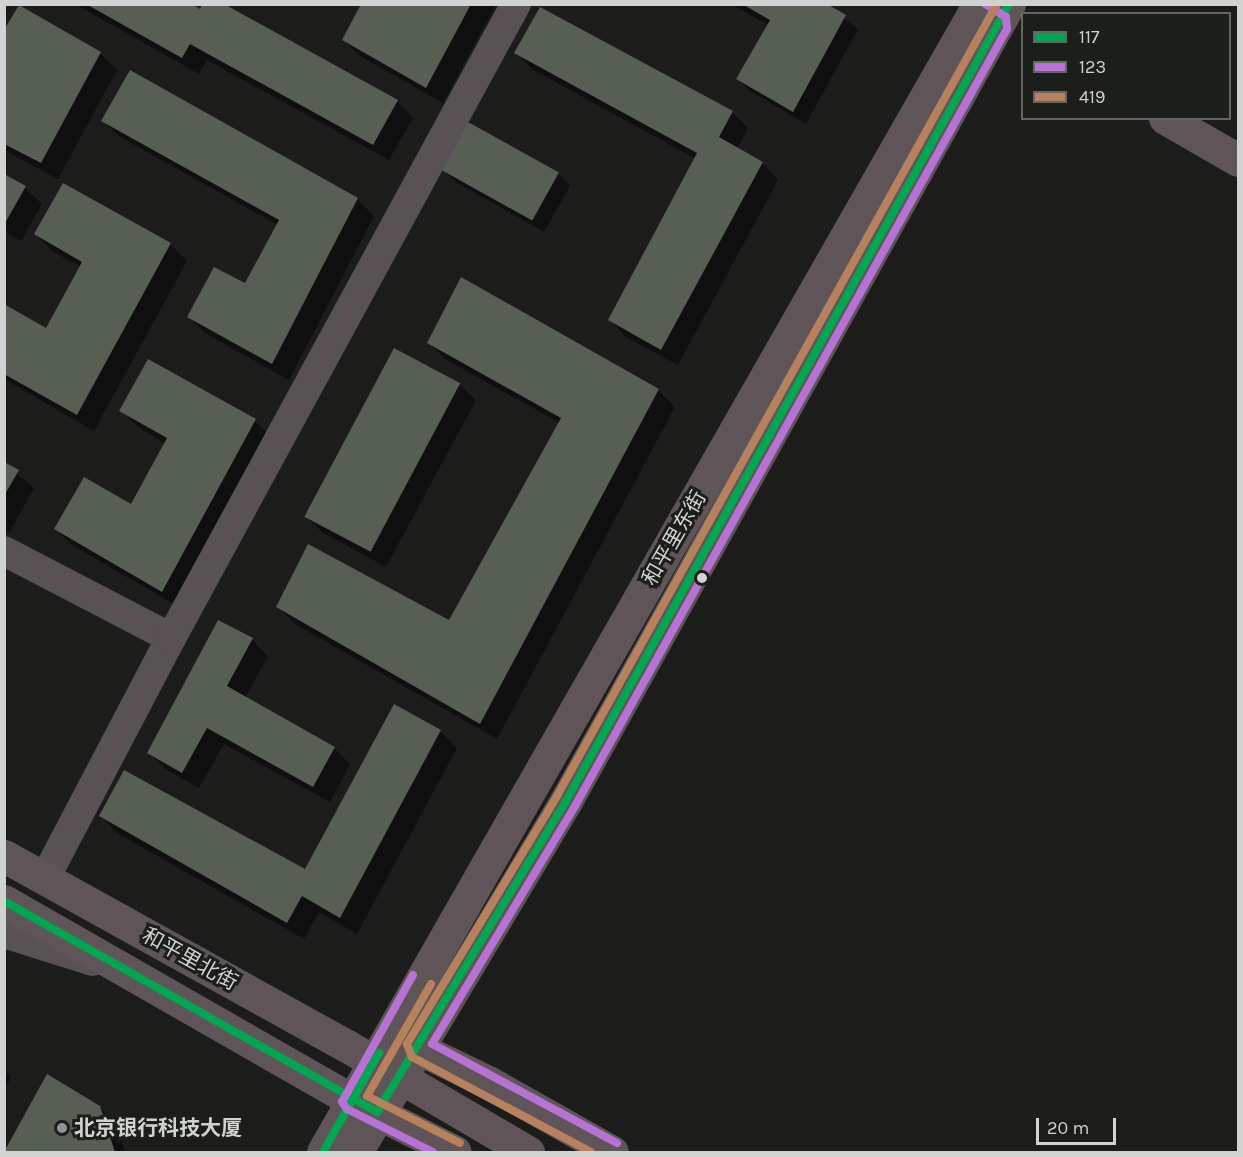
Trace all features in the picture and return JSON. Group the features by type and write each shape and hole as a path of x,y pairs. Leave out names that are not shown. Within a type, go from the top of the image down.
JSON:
{"street":[{"path":"45,878 171,638 516,4"},
{"name":"和平里东街","path":"365,1106 991,14"},
{"path":"1169,120 1239,160"},
{"path":"4,551 171,638"},
{"name":"和平里北街","path":"4,856 346,1046 385,1072 528,1152"},
{"path":"4,901 144,978 365,1106 455,1152"},
{"path":"4,933 144,978"},
{"path":"404,1041 612,1152"},
{"path":"323,1152 365,1106"},
{"path":"356,1152 365,1106"}],"building":[{"path":"86,4 192,4 200,9 202,4 224,4 398,100 373,145 190,44 182,58"},
{"path":"361,4 471,4 426,88 342,40"},
{"path":"742,4 827,4 846,15 793,112 736,79 770,20"},
{"path":"19,5 101,52 41,163 4,144 4,30"},
{"path":"540,7 733,111 719,137 763,162 661,350 608,320 697,153 514,53"},
{"path":"130,70 358,198 272,364 187,317 214,267 245,283 279,220 101,121"},
{"path":"468,122 559,172 532,221 441,170"},
{"path":"4,174 26,186 4,225"},
{"path":"63,183 171,243 77,415 4,374 4,304 46,328 82,262 34,234"},
{"path":"461,277 659,389 480,724 276,607 308,544 449,620 561,418 427,343"},
{"path":"394,348 460,383 371,552 304,517"},
{"path":"148,359 256,419 162,592 54,529 84,477 131,504 167,438 119,411"},
{"path":"4,462 19,470 4,496"},
{"path":"218,620 253,638 227,686 335,747 313,787 207,728 182,773 147,753"},
{"path":"394,704 441,730 340,918 302,896 287,923 99,816 124,770 305,869"},
{"name":"北京银行科技大厦","path":"47,1074 100,1106 115,1152 4,1152"}],"transit line":[{"name":"123","path":"617,1143 432,1044 575,806 1007,29 1006,17 985,4"},
{"name":"419","path":"591,1152 412,1057 407,1044 557,796 997,4"},
{"name":"117","path":"4,901 377,1112 566,801 1009,4"},
{"name":"123","path":"413,975 342,1102 347,1109 433,1152"},
{"name":"419","path":"431,984 367,1096 460,1143"},
{"name":"117","path":"323,1152 379,1053"}],"place":[{"name":"北京银行科技大厦","path":"62,1128"}]}
